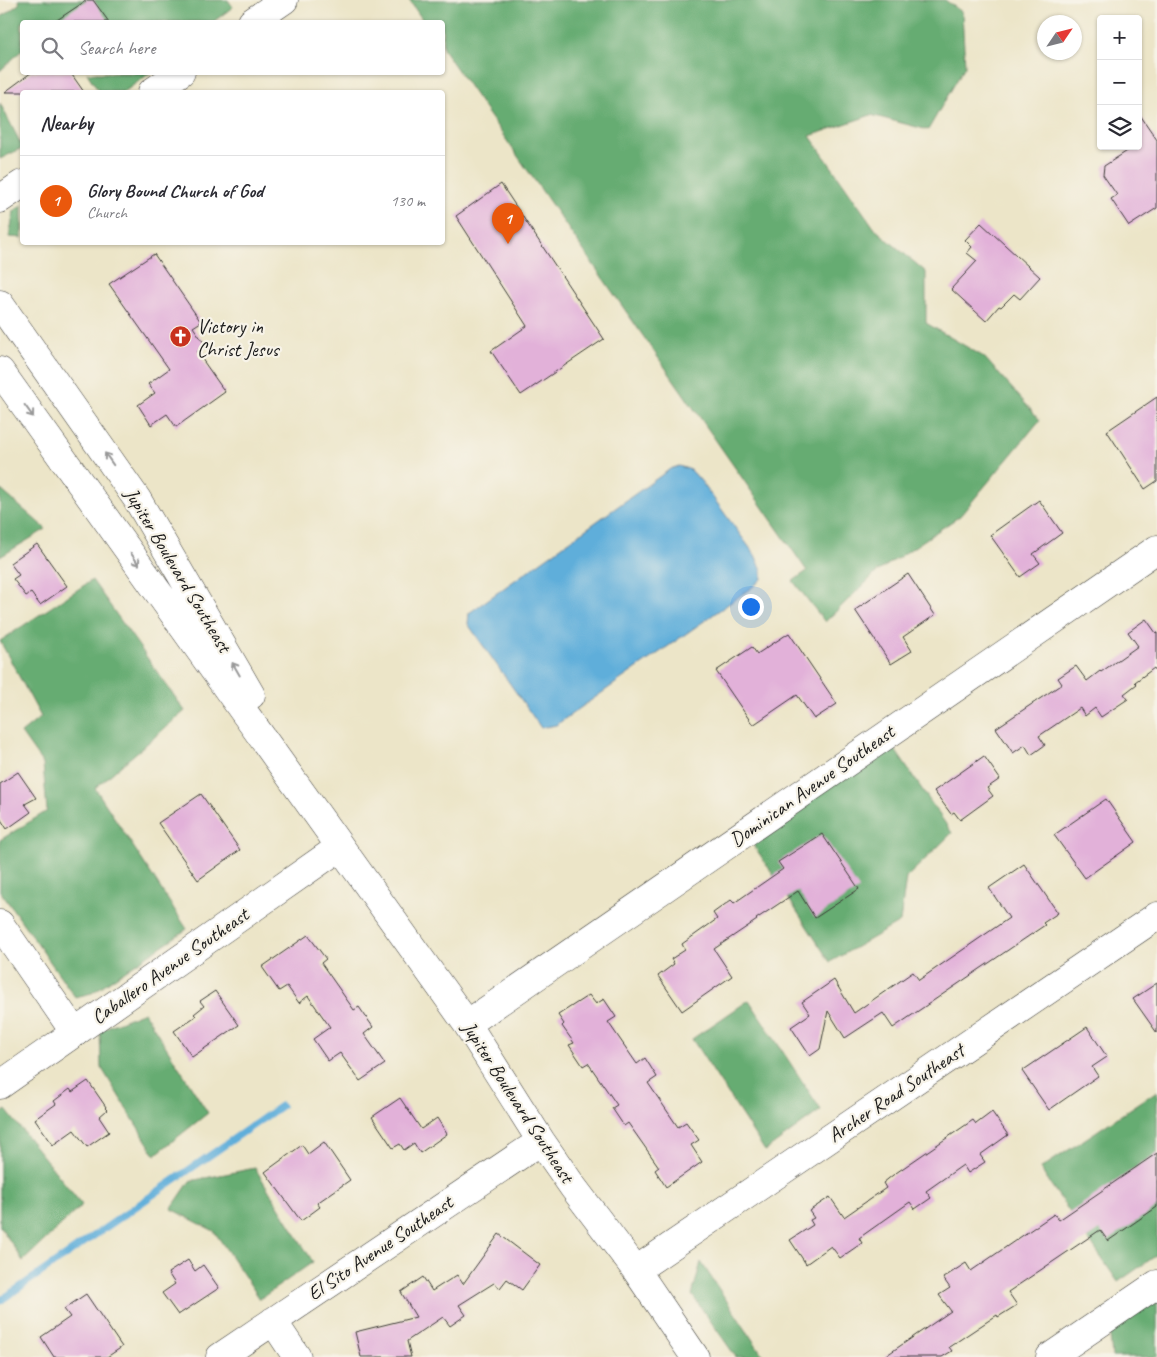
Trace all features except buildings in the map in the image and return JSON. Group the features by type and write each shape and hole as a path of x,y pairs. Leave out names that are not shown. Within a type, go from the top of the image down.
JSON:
{"street":[{"path":"255,20 284,0"},
{"path":"155,90 177,75"},
{"path":"0,199 20,185"},
{"name":"Jupiter Boulevard Southeast","path":"0,304 137,498 340,847"},
{"name":"Jupiter Boulevard Southeast","path":"0,371 467,1024 541,1141 573,1187 636,1270 695,1357"},
{"name":"Dominican Avenue Southeast","path":"467,1024 1157,549"},
{"name":"Caballero Avenue Southeast","path":"0,1085 340,847"},
{"name":"Archer Road Southeast","path":"636,1270 1157,916"},
{"path":"0,924 75,1033"},
{"name":"El Sito Avenue Southeast","path":"220,1357 272,1320 541,1141"},
{"path":"1050,1357 1085,1347 1157,1284"},
{"path":"272,1320 297,1357"}],"green space":[{"path":"18,0 228,0 233,7 216,20 20,20 20,52 0,71 0,18 20,3"},
{"path":"409,0 945,0 962,12 965,66 928,130 871,115 810,136 875,229 926,272 926,323 984,357 1040,420 960,516 877,572 825,622 793,581 807,571 445,52 445,20 423,20"},
{"path":"88,75 147,75 127,90 98,90"},
{"path":"0,103 20,142 20,149 0,159"},
{"path":"20,206 20,238 9,237 14,211"},
{"path":"0,489 46,529 0,557"},
{"path":"92,580 185,711 95,788 187,929 92,993 75,997 0,891 0,840 47,811 43,764 21,733 41,717 0,641"},
{"path":"891,744 952,833 906,878 900,922 830,962 749,838"},
{"path":"749,1000 821,1110 765,1151 692,1039"},
{"path":"144,1012 208,1113 155,1155 101,1067 100,1030"},
{"path":"1157,1091 1157,1255 1118,1282 1040,1169"},
{"path":"6,1110 82,1205 23,1261 0,1226 0,1114"},
{"path":"255,1168 313,1262 260,1299 214,1231 171,1209 190,1181"},
{"path":"701,1262 764,1357 736,1357 692,1295"},
{"path":"1157,1295 1157,1357 1112,1357 1109,1326"}],"water":[{"path":"679,466 691,470 701,481 755,555 762,570 762,579 556,725 541,728 468,624 469,613 670,469"}],"waterway":[{"path":"0,1301 281,1106"}],"place":[{"name":"Glory Bound Church of God","path":"508,244"},
{"name":"Victory in Christ Jesus","path":"181,337"}]}
